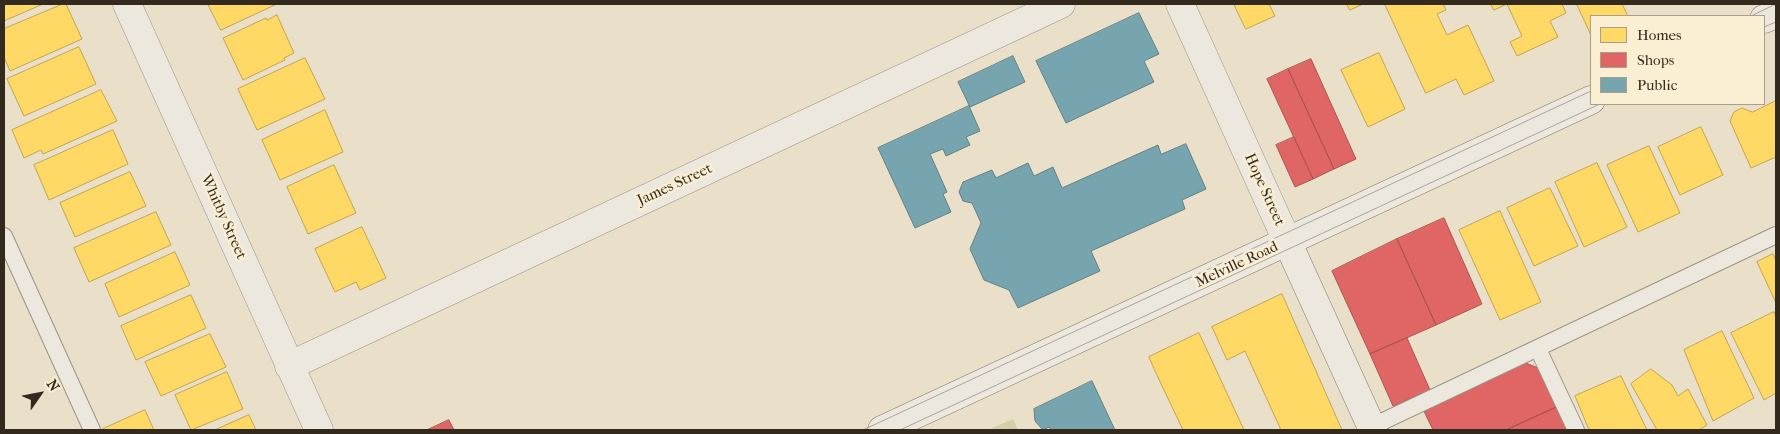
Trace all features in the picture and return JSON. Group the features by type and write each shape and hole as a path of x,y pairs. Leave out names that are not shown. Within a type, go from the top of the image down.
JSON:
{"street":[{"name":"Whitby Street","path":"127,4 318,430"},
{"name":"James Street","path":"290,366 1061,4"},
{"name":"Hope Street","path":"1180,4 1372,428"},
{"name":"Melville Road","path":"882,430 1590,100"}],"lane":[{"path":"1372,428 1776,235"},
{"path":"4,236 92,430"},
{"path":"1538,349 1576,430"}],"shaded area":[{"path":"1013,419 1018,430 988,430"}],"building: Homes":[{"path":"4,4 43,4 4,21"},
{"path":"66,4 82,39 10,71 4,57 4,29"},
{"path":"208,4 277,4 221,30"},
{"path":"1234,4 1269,4 1275,16 1246,29"},
{"path":"1347,4 1363,4 1350,10"},
{"path":"1385,4 1443,4 1446,10 1437,14 1447,35 1468,25 1494,81 1464,95 1456,79 1426,93"},
{"path":"1491,4 1507,4 1494,10"},
{"path":"1507,4 1562,4 1566,13 1550,21 1558,37 1517,56 1510,42 1522,36"},
{"path":"1577,4 1622,4 1628,15 1590,15 1590,33"},
{"path":"277,15 294,53 284,58 285,60 243,80 223,38 266,18 267,20"},
{"path":"79,47 96,84 24,116 7,79"},
{"path":"1379,53 1405,109 1368,127 1341,70"},
{"path":"305,58 325,99 257,130 238,89"},
{"path":"101,90 117,121 43,154 41,150 24,158 12,130"},
{"path":"1776,101 1776,157 1751,168 1730,121 1734,112 1742,108 1752,112"},
{"path":"325,110 343,152 280,180 262,140"},
{"path":"1701,127 1723,175 1680,195 1658,147"},
{"path":"113,130 128,164 49,200 34,165"},
{"path":"1649,146 1680,213 1638,232 1607,165"},
{"path":"1597,163 1627,227 1584,247 1555,182"},
{"path":"334,165 356,213 308,234 287,187"},
{"path":"130,172 146,206 75,237 60,203"},
{"path":"1550,188 1578,246 1534,266 1507,208"},
{"path":"1500,211 1541,302 1500,320 1459,230"},
{"path":"156,212 171,245 89,282 74,248"},
{"path":"362,227 386,278 360,290 356,282 335,292 315,249"},
{"path":"175,252 190,285 119,317 105,284"},
{"path":"1773,254 1776,260 1776,303 1757,262"},
{"path":"1282,294 1342,430 1281,430 1245,351 1227,360 1212,327"},
{"path":"191,295 206,328 136,360 121,326"},
{"path":"1774,312 1776,317 1776,393 1764,400 1731,333"},
{"path":"1722,331 1754,398 1713,421 1684,350"},
{"path":"1199,333 1244,430 1183,430 1155,371 1149,357"},
{"path":"210,334 226,367 161,396 145,362"},
{"path":"1651,369 1672,385 1678,396 1688,389 1707,425 1699,430 1657,430 1631,384"},
{"path":"227,372 243,409 191,430 175,395"},
{"path":"1621,376 1647,430 1589,430 1575,396"},
{"path":"145,410 154,430 103,430 103,429"},
{"path":"249,415 256,430 215,430"}],"building: Shops":[{"path":"1311,59 1356,159 1334,169 1288,69"},
{"path":"1288,69 1334,169 1313,179 1267,79"},
{"path":"1294,137 1313,179 1295,187 1276,145"},
{"path":"1444,218 1482,304 1436,325 1397,239"},
{"path":"1397,239 1436,325 1370,354 1332,271"},
{"path":"1407,338 1430,390 1393,406 1370,354"},
{"path":"1523,362 1541,369 1559,406 1506,430 1433,430 1423,409"},
{"path":"1559,406 1570,430 1506,430"},
{"path":"449,420 454,430 427,430"}],"building: Public":[{"path":"1139,13 1159,54 1144,61 1154,82 1066,123 1036,61"},
{"path":"1013,56 1025,82 970,107 958,82"},
{"path":"969,106 980,131 966,137 970,145 946,156 943,149 930,154 947,192 943,194 951,212 915,228 878,148"},
{"path":"1186,144 1206,189 1182,200 1185,209 1091,251 1100,271 1018,308 1009,290 984,280 970,249 981,223 972,203 963,201 959,192 963,182 992,170 996,178 1028,163 1034,176 1053,167 1062,188 1158,145 1161,154"},
{"path":"1092,381 1115,430 1051,430 1049,427 1043,430 1035,421 1034,409"}],"tram line":[{"path":"1753,15 1776,4"},
{"path":"1765,27 1776,22"},
{"path":"863,430 1590,91"},
{"path":"900,430 1598,105"}]}
